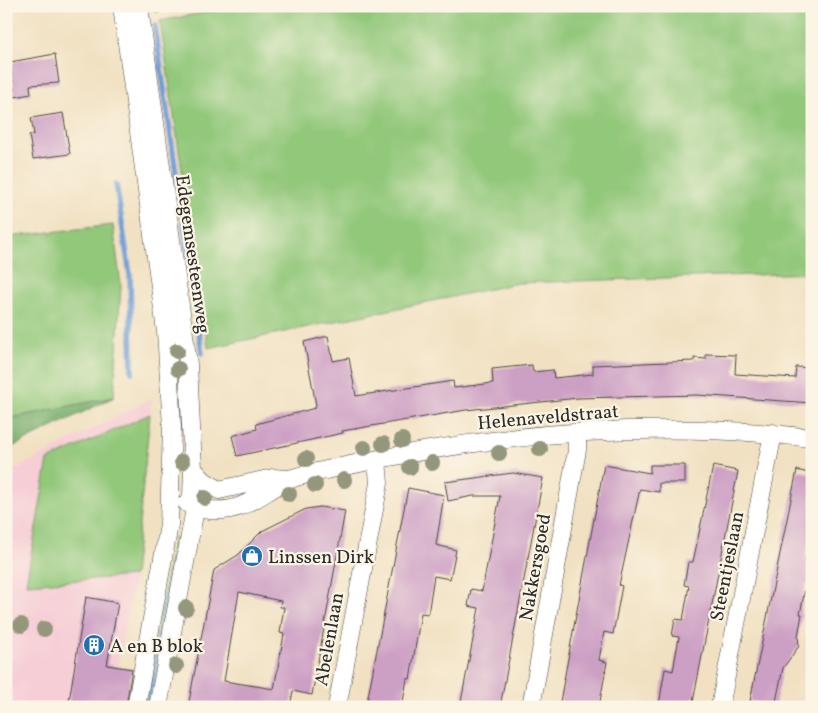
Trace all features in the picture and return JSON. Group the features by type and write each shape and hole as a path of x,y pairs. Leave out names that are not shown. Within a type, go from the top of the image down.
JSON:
{"street":[{"name":"Edegemsesteenweg","path":"122,6 166,331 171,398 172,472 169,525 136,707"},
{"name":"Edegemsesteenweg","path":"139,6 188,364 193,469 192,496 195,509 158,707"},
{"path":"171,398 189,395"},
{"name":"Helenaveldstraat","path":"193,469 204,481 219,490 273,478 290,479 377,460 480,442 577,434 685,429 773,433 812,438"},
{"name":"Steentjeslaan","path":"720,707 773,433"},
{"name":"Nakkersgoed","path":"531,707 578,446 577,434"},
{"name":"Abelenlaan","path":"337,707 378,483 377,460"},
{"name":"Edegemsesteenweg","path":"172,472 176,488 184,501 195,509"},
{"name":"Helenaveldstraat","path":"195,509 226,512 254,501 290,479"}],"shaded area":[{"path":"152,398 133,584 110,707 6,707 6,474"}],"green space":[{"path":"239,6 812,6 812,273 518,283 208,348 160,21"},
{"path":"113,225 121,286 114,397 6,419 6,237"},
{"path":"114,397 6,450 6,419"},
{"path":"150,414 134,576 26,584 48,460"},
{"path":"174,537 183,539 153,707 142,707"}],"building":[{"path":"55,54 59,83 30,85 31,94 15,97 10,62"},
{"path":"63,113 70,154 33,159 29,135 34,134 31,118"},
{"path":"328,336 333,361 349,358 356,396 453,381 454,388 493,383 492,369 532,365 533,372 553,370 554,378 593,374 593,365 694,361 694,358 706,359 706,354 736,355 735,374 795,378 796,367 812,368 812,403 697,395 578,398 466,410 342,431 343,433 237,456 232,436 257,429 256,424 315,408 304,342"},
{"path":"604,465 650,473 650,465 685,465 685,483 659,483 659,492 640,489 619,585 622,586 613,634 604,632 599,660 607,662 599,707 559,707"},
{"path":"713,466 738,471 692,707 659,705 665,669 673,671 679,637 672,636 675,619 683,620 689,586 684,585 688,562 693,562"},
{"path":"797,470 812,474 812,526 805,561 812,563 812,580 806,585 800,614 802,614 798,636 799,646 783,668 775,706 750,701"},
{"path":"513,473 543,478 500,707 460,707 479,608 468,606 471,589 482,591 500,496 473,496 448,501 445,482"},
{"path":"408,488 444,495 436,545 456,550 450,579 434,576 428,614 421,613 410,679 407,679 402,707 366,707"},
{"path":"320,507 345,511 312,695 293,691 290,707 188,707 214,570 238,555 262,531 306,509","holes":["239,592 281,601 280,607 284,607 280,633 284,634 274,689 224,681"]},
{"name":"A en B blok","path":"86,597 118,603 107,665 132,669 126,707 68,707"}],"waterway":[{"path":"155,26 202,353"},
{"path":"116,184 130,275 132,372"},
{"path":"147,707 175,555"}],"place":[{"name":"Linssen Dirk","path":"252,556"},
{"name":"A en B blok","path":"94,645"}]}
